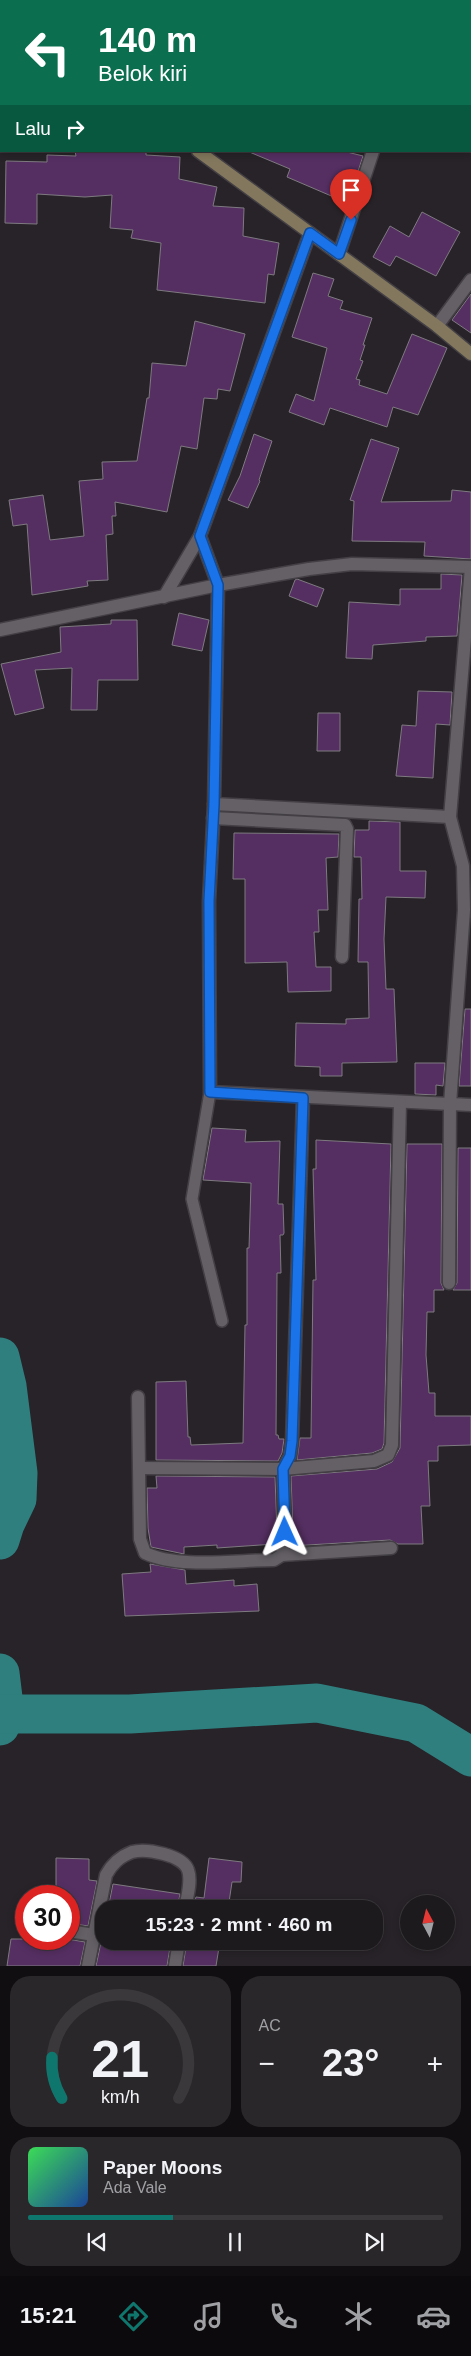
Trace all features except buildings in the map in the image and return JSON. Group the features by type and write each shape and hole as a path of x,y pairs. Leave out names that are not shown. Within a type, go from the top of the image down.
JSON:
{"street":[{"path":"199,152 437,326 471,354"},
{"path":"339,254 373,152"},
{"path":"164,597 200,536 310,233"},
{"path":"437,326 471,280"},
{"path":"200,536 218,585 214,804 209,901 210,1092 400,1103 471,1105"},
{"path":"0,630 218,585 309,569 352,564 471,567 450,817 463,866 464,910 450,1104 448,1283"},
{"path":"214,804 450,817"},
{"path":"213,818 345,825 347,829 342,957"},
{"path":"282,1555 285,1532 283,1469 290,1456 292,1441 303,1098"},
{"path":"141,1468 283,1469 374,1461 388,1455 392,1445 400,1103"},
{"path":"138,1397 141,1468 140,1539 145,1554 159,1560 177,1562 274,1560 282,1555 391,1548"},
{"path":"101,1900 106,1875 114,1862 133,1852 150,1851 180,1859 188,1870 189,1887 187,1900"},
{"path":"88,1966 95,1930"},
{"path":"80,1933 94,1935"},
{"path":"175,1966 178,1950"}],"lane":[{"path":"210,1092 192,1199 222,1322"}],"waterway":[{"path":"0,1357 7,1386 18,1473 17,1499 5,1524 0,1540"},
{"path":"0,1673 5,1714 0,1726"},
{"path":"5,1714 130,1714 317,1703 416,1723 471,1757"}],"route":[{"path":"285,1532 283,1469 290,1456 292,1441 303,1098 210,1092 209,901 214,804 218,585 200,536 310,233 339,254 351,220"}]}
